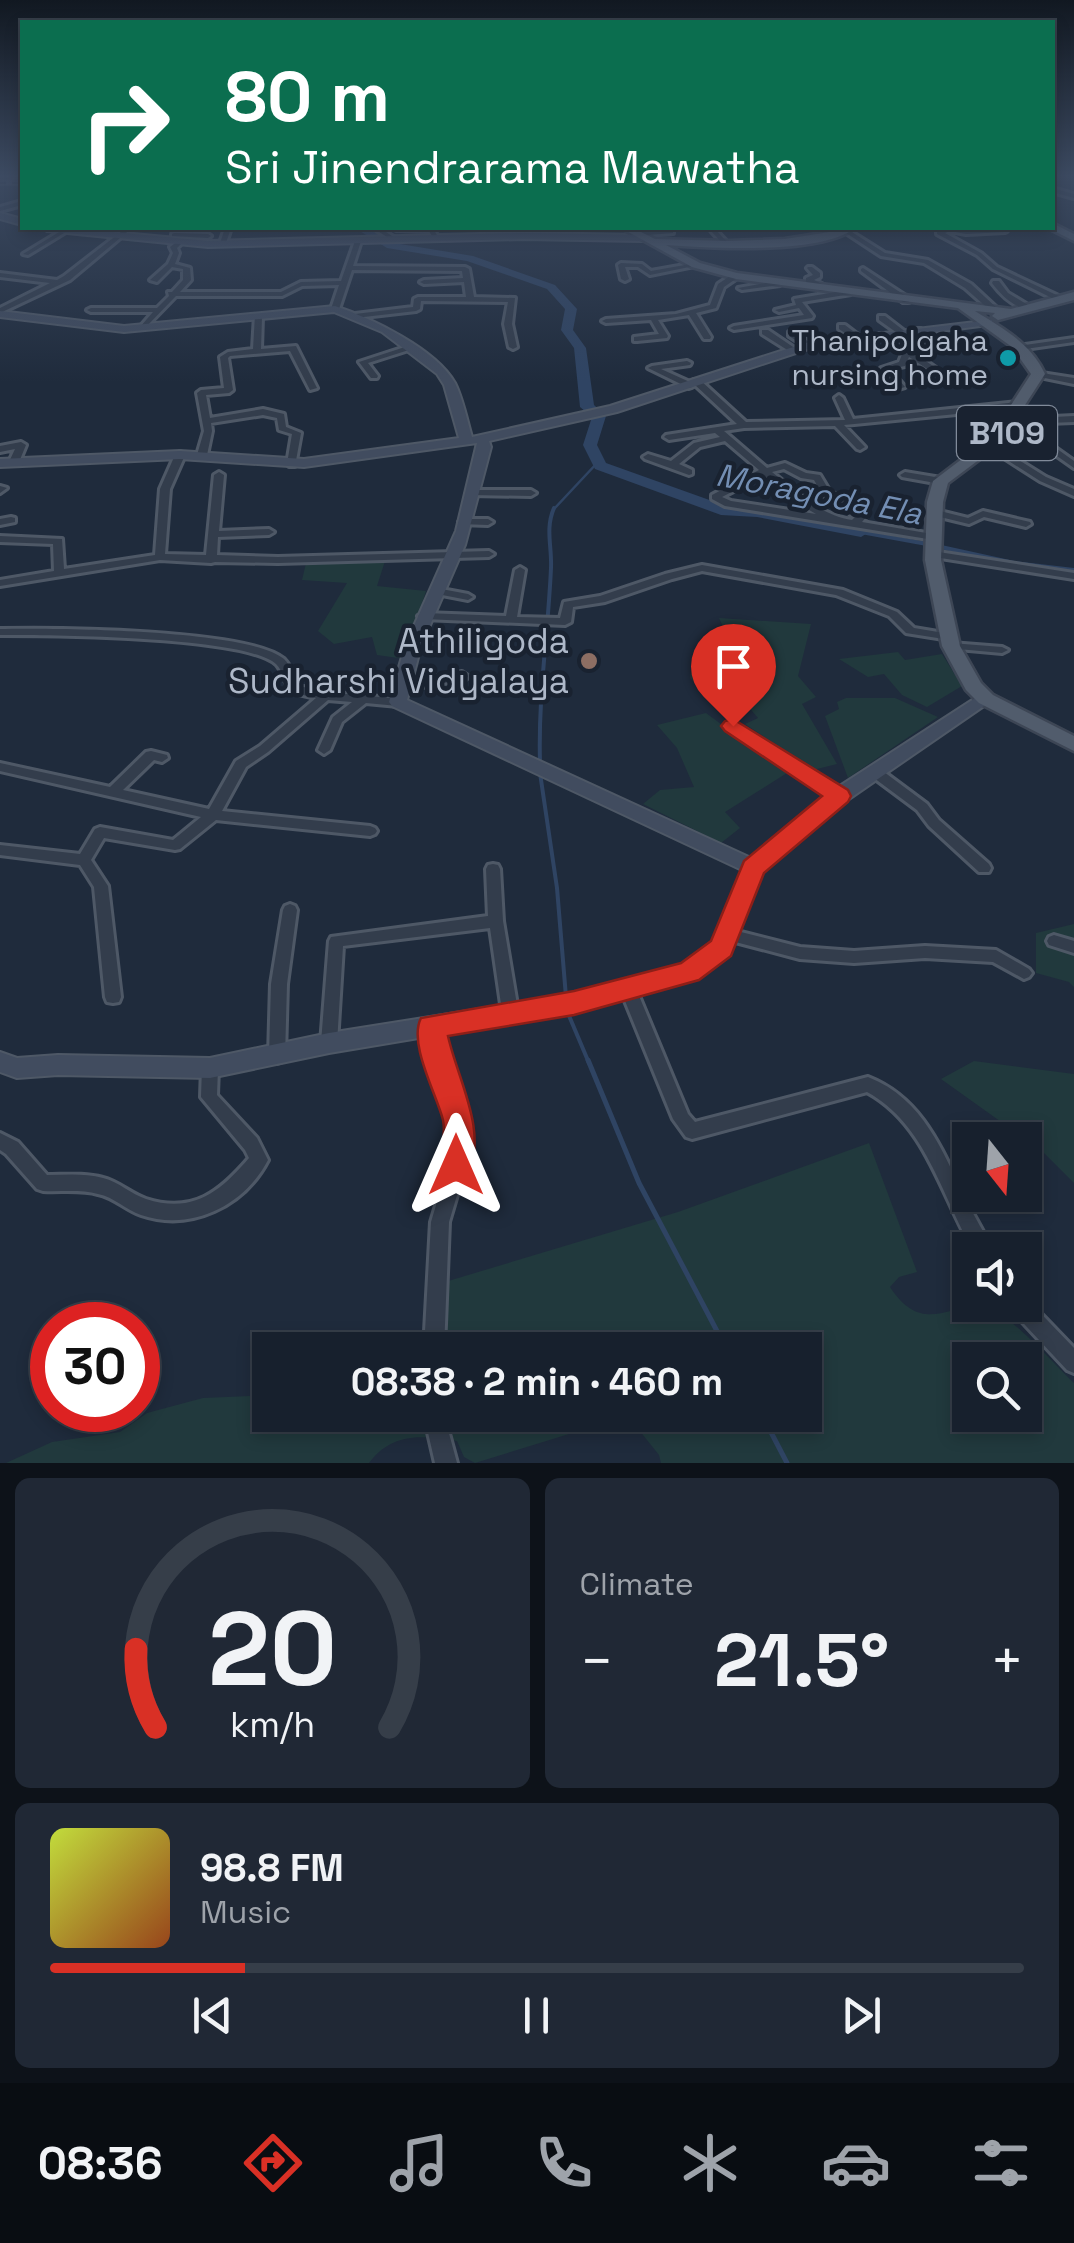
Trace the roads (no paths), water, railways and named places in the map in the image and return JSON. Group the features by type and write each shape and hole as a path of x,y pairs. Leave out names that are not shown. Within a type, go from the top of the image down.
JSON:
{"main road":[{"path":"658,245 739,282 776,289 824,289 997,315 1068,298"},
{"name":"B109","path":"997,315 1038,374 1018,405 1011,430 941,481 933,546 950,642 974,686 986,699 1074,744"}],"street":[{"path":"26,254 41,245"},
{"path":"0,312 60,282 106,245"},
{"path":"154,280 171,265 176,254 172,250 177,245"},
{"path":"335,309 341,283 362,245"},
{"path":"870,245 883,255 926,261 968,286 997,315"},
{"path":"966,245 995,268 1068,298"},
{"path":"144,327 188,277 185,267 171,265"},
{"path":"625,279 621,265 640,265 650,274 696,265"},
{"path":"349,268 462,268 468,270 470,298"},
{"path":"810,268 818,275 810,281 824,289"},
{"path":"863,270 906,300"},
{"path":"2,272 60,282"},
{"path":"424,282 468,280"},
{"path":"606,322 692,313 714,306 721,286 739,282 776,289"},
{"path":"171,294 282,294 301,284 341,283"},
{"path":"996,283 1005,296 1025,307"},
{"path":"734,328 809,316 798,302 848,292"},
{"path":"354,316 416,309 418,299 514,301 508,324 513,347"},
{"path":"779,310 800,306"},
{"path":"0,312 89,327 144,327 335,309 386,330 441,372 450,386 466,436 464,442"},
{"path":"91,310 155,310"},
{"path":"692,313 708,337"},
{"path":"7,462 202,455 292,464 464,442 613,409 810,345 918,331 997,315"},
{"path":"738,316 752,326"},
{"path":"257,351 258,317"},
{"path":"637,339 664,336 653,318"},
{"path":"882,318 903,333"},
{"path":"842,327 858,338"},
{"path":"918,331 929,343"},
{"path":"765,332 792,350"},
{"path":"792,334 810,345"},
{"path":"883,336 932,368"},
{"path":"1018,348 1074,340"},
{"path":"202,455 208,431 201,393 229,390 224,357 292,348 313,388"},
{"path":"374,376 363,362 412,348"},
{"path":"901,387 885,368 902,364 906,352"},
{"path":"639,370 686,363"},
{"path":"652,368 693,383 744,425"},
{"path":"1038,374 1074,381"},
{"path":"839,398 850,421"},
{"path":"670,437 744,425 837,423 1018,405"},
{"path":"206,421 263,412 281,416 282,428 297,433 292,464"},
{"path":"1013,422 1074,419"},
{"path":"1013,422 1074,465"},
{"path":"837,423 860,447"},
{"path":"717,430 833,520"},
{"path":"672,465 697,445 726,438"},
{"path":"399,694 424,616 453,557 474,493 485,447 482,439"},
{"path":"0,449 21,445 7,462"},
{"path":"990,445 1043,479 1074,493"},
{"path":"160,558 166,489 180,455"},
{"path":"648,457 689,472"},
{"path":"852,524 861,516 825,492 817,477 804,476 785,466 727,489 716,500 852,524 1074,576"},
{"path":"211,560 219,475"},
{"path":"906,475 941,481"},
{"path":"474,493 531,493"},
{"path":"936,513 969,521 983,514 1026,524"},
{"path":"464,522 488,522"},
{"path":"212,534 269,532"},
{"path":"0,538 58,541 59,573"},
{"path":"0,583 160,558 489,554"},
{"path":"424,616 566,620 568,604 584,604 702,568 838,592 893,614 910,632 1002,650"},
{"path":"512,617 520,570"},
{"path":"436,591 468,597"},
{"path":"0,632 98,632 248,648 279,661 294,688 362,700 462,676"},
{"path":"399,694 527,762 753,868"},
{"path":"84,860 100,832 175,845 213,815 240,764 264,749 325,696"},
{"path":"0,1062 17,1068 210,1068 330,1042 630,991 689,972 722,948 753,868 839,796 986,699"},
{"path":"324,750 336,720 362,700"},
{"path":"733,726 839,796"},
{"path":"112,793 152,753"},
{"path":"0,767 213,815 370,831"},
{"path":"876,772 922,807 984,868"},
{"path":"0,850 84,860"},
{"path":"84,860 101,886 113,997"},
{"path":"493,869 496,921 510,1011"},
{"path":"277,1056 280,984 290,910"},
{"path":"330,1042 336,941 496,921"},
{"path":"729,935 800,953 854,957 925,952 996,956 1024,973"},
{"path":"1054,941 1074,948"},
{"path":"630,991 674,1103 692,1131 868,1084 889,1092 926,1138 975,1232"},
{"path":"431,1026 439,1065 460,1124 456,1165 440,1222 435,1332"},
{"path":"0,1141 44,1184 100,1185 146,1208 192,1211 216,1204 230,1195 259,1160 252,1144 209,1096 210,1068"},
{"path":"1036,1322 1074,1362"},
{"path":"438,1432 446,1463"}],"waterway":[{"name":"Moragoda Ela","path":"390,245 469,258 551,287 571,309 567,330 580,348 587,407 599,416 590,445 600,466 727,512 757,512 861,532"},
{"path":"553,510 598,462"},
{"path":"540,763 551,568 549,530 553,510"},
{"name":"Moragoda Ela","path":"861,532 927,544"},
{"name":"Moragoda Ela","path":"941,547 1014,563 1074,570"},
{"path":"540,773 557,888 566,997"},
{"path":"567,1011 589,1063"},
{"path":"588,1060 639,1183 718,1332"},
{"path":"771,1432 787,1463"}],"place":[{"name":"Thanipolgaha nursing home","path":"1008,358"},
{"name":"Athiligoda Sudharshi Vidyalaya","path":"589,661"}]}
